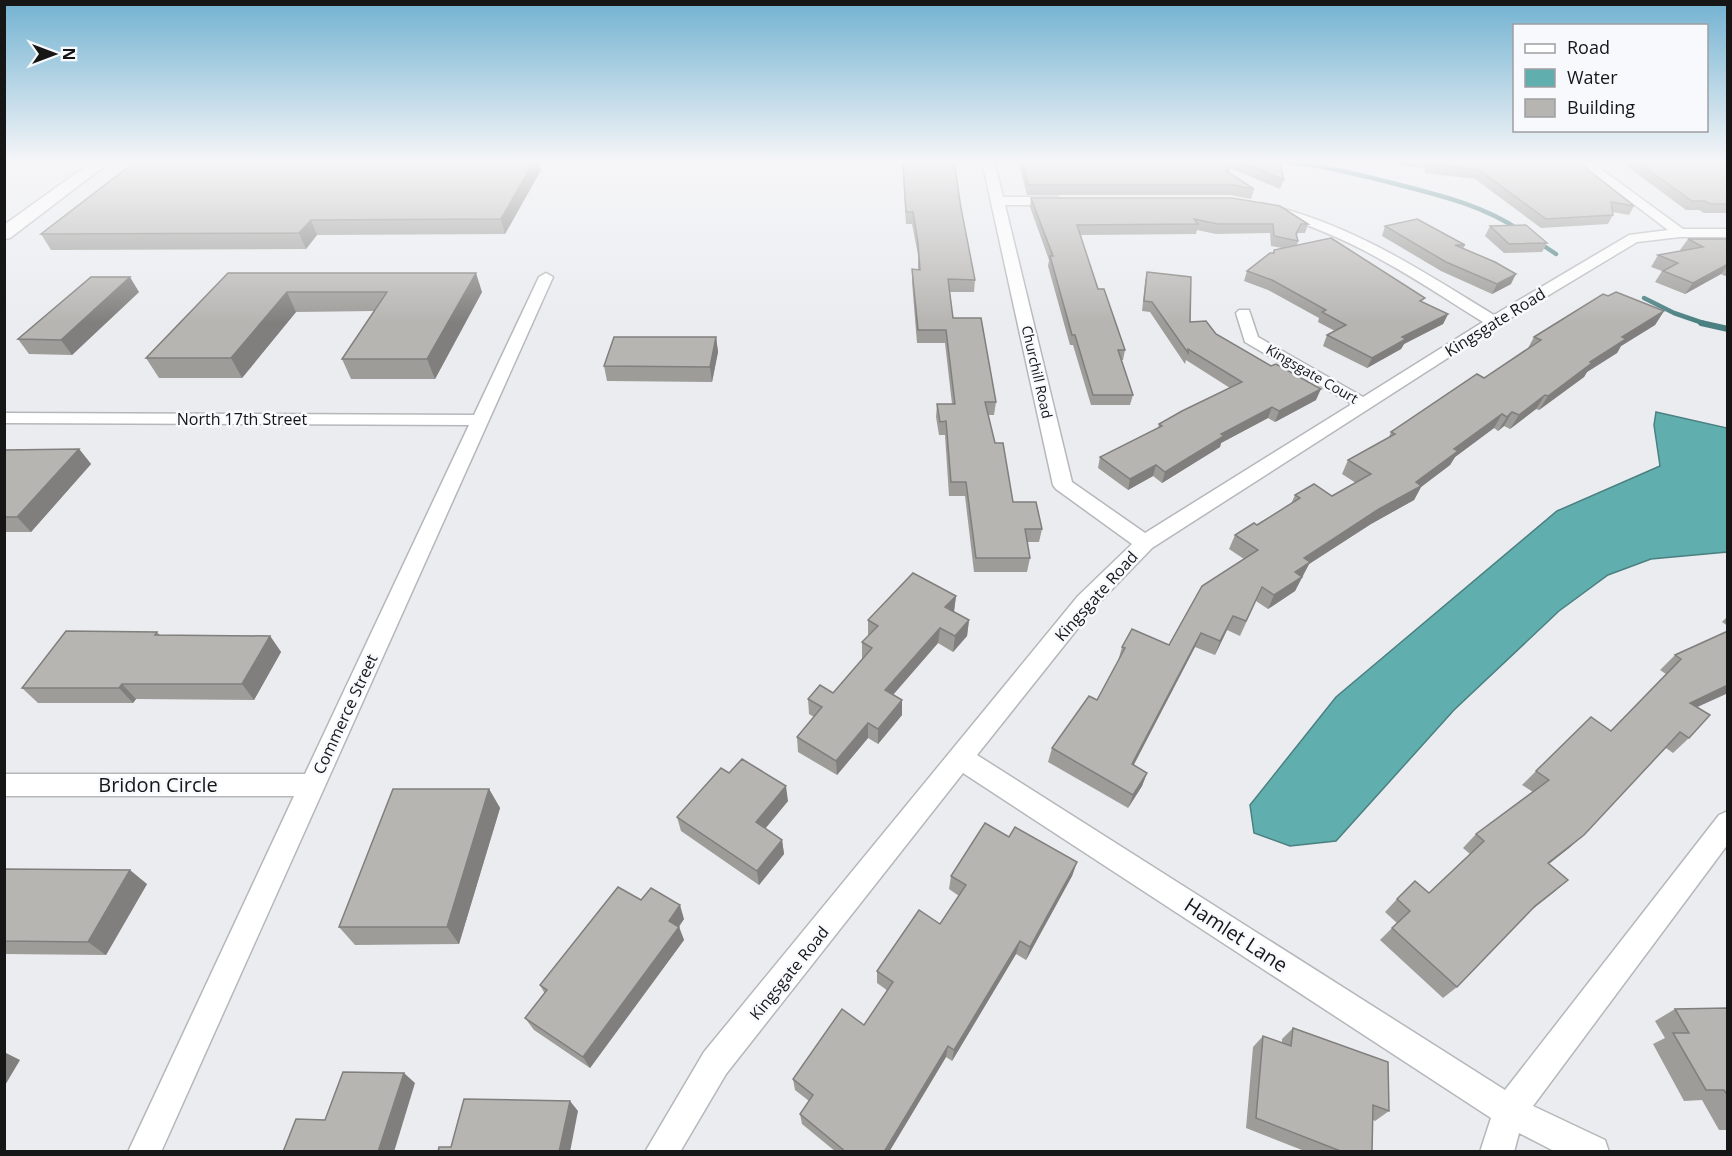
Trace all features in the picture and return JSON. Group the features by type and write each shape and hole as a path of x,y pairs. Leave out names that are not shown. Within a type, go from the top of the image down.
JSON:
{"street":[{"path":"4,234 30,215"},
{"name":"Churchill Road","path":"1001,215 1063,485 1145,543"},
{"path":"1297,215 1360,242 1494,321"},
{"path":"1656,215 1680,233"},
{"name":"Kingsgate Road","path":"661,1152 715,1063 962,759 1086,602 1145,543 1494,321 1634,238 1680,233 1728,233"},
{"name":"Commerce Street","path":"144,1152 546,277"},
{"name":"Kingsgate Court","path":"1244,313 1251,339 1365,405"},
{"name":"North 17th Street","path":"4,418 480,420"},
{"name":"Hamlet Lane","path":"962,759 1509,1111 1593,1152"},
{"name":"Bridon Circle","path":"4,785 312,785"},
{"path":"1497,1152 1509,1111 1728,823"}],"water":[{"path":"1656,412 1727,428 1727,552 1651,559 1608,575 1559,611 1454,710 1336,841 1290,846 1254,833 1250,805 1336,697 1557,511 1660,466 1654,425"}],"building":[{"path":"66,215 503,215 501,219 311,220 299,233 41,234"},
{"path":"913,215 962,215 975,280 948,279 953,318 981,318 996,402 985,402 995,443 1003,443 1013,502 1036,502 1042,529 1025,529 1030,558 976,558 966,482 951,482 946,421 940,422 937,404 955,404 946,330 918,330 912,269 920,270"},
{"path":"1037,215 1294,215 1308,224 1301,224 1296,234 1298,241 1274,236 1273,224 1218,224 1194,219 1198,224 1077,225 1098,289 1104,289 1125,350 1118,350 1133,395 1093,395 1075,335 1072,335 1050,256 1053,256"},
{"path":"1540,215 1613,215 1546,219"},
{"path":"1417,219 1465,245 1455,245 1495,262 1516,274 1497,284 1446,262 1385,226"},
{"path":"1526,225 1547,243 1509,244 1490,226"},
{"path":"1331,238 1425,298 1420,301 1448,314 1402,337 1406,339 1372,358 1327,335 1346,325 1322,312 1326,310 1272,280 1247,271 1270,253 1274,253 1274,250"},
{"path":"1688,239 1728,239 1728,264 1693,283 1663,271 1678,263 1658,255 1703,247"},
{"path":"1147,272 1191,277 1190,322 1206,321 1216,334 1271,366 1276,364 1321,389 1279,411 1272,407 1221,434 1224,436 1165,472 1156,465 1130,479 1100,457 1162,426 1159,424 1182,411 1242,382 1188,349 1188,353 1152,302 1144,301"},
{"path":"228,273 476,273 427,359 342,359 387,292 287,292 231,358 146,358"},
{"path":"91,277 130,277 61,340 18,339"},
{"path":"1616,292 1664,311 1622,337 1626,339 1590,362 1592,363 1519,415 1512,412 1507,417 1502,414 1454,449 1458,451 1416,482 1421,486 1379,509 1304,558 1310,562 1295,572 1302,577 1274,595 1262,587 1246,621 1233,616 1220,641 1201,633 1132,764 1147,773 1133,795 1052,748 1089,696 1097,700 1125,648 1122,647 1132,629 1169,645 1202,586 1258,550 1235,535 1254,523 1257,525 1300,498 1295,495 1314,484 1332,496 1371,474 1348,460 1395,434 1391,432 1477,374 1484,378 1541,340 1534,337 1603,294 1608,296"},
{"path":"614,337 716,337 710,367 604,366"},
{"path":"79,449 17,517 4,517 4,450"},
{"path":"913,573 956,596 945,607 969,620 955,636 940,628 885,690 902,700 878,729 868,723 836,761 797,737 822,707 808,699 820,685 833,693 872,648 862,642 878,626 868,620"},
{"path":"66,631 157,632 155,635 270,636 242,684 122,684 119,688 22,688"},
{"path":"1728,631 1728,685 1690,703 1710,715 1689,738 1680,732 1584,835 1548,863 1568,880 1535,906 1457,987 1392,928 1410,911 1397,899 1415,881 1429,893 1484,841 1476,834 1549,780 1536,771 1591,717 1611,731 1681,659 1675,655"},
{"path":"742,759 786,786 756,822 782,840 757,871 677,817 721,768 729,773"},
{"path":"393,789 489,789 447,927 339,927"},
{"path":"985,823 1009,837 1015,827 1077,862 1030,947 1020,941 954,1050 948,1046 884,1152 846,1152 800,1114 813,1095 793,1079 842,1009 864,1025 893,982 877,971 919,910 940,924 966,885 951,876"},
{"path":"4,869 130,870 88,942 4,941"},
{"path":"618,887 641,900 651,888 680,905 669,921 679,927 583,1057 525,1018 547,990 540,985"},
{"path":"1728,1008 1728,1096 1724,1090 1706,1090 1673,1033 1689,1033 1675,1009"},
{"path":"1293,1028 1388,1062 1389,1111 1373,1105 1372,1152 1343,1152 1256,1118 1263,1036 1291,1046"},
{"path":"343,1072 404,1073 378,1152 283,1152 296,1119 325,1120"},
{"path":"464,1099 570,1101 559,1152 438,1152 439,1147 451,1147"}],"waterway":[{"path":"1493,215 1521,231"},
{"path":"1538,242 1556,254"},
{"path":"1644,298 1674,313 1706,324"},
{"path":"1701,323 1728,329"}]}
